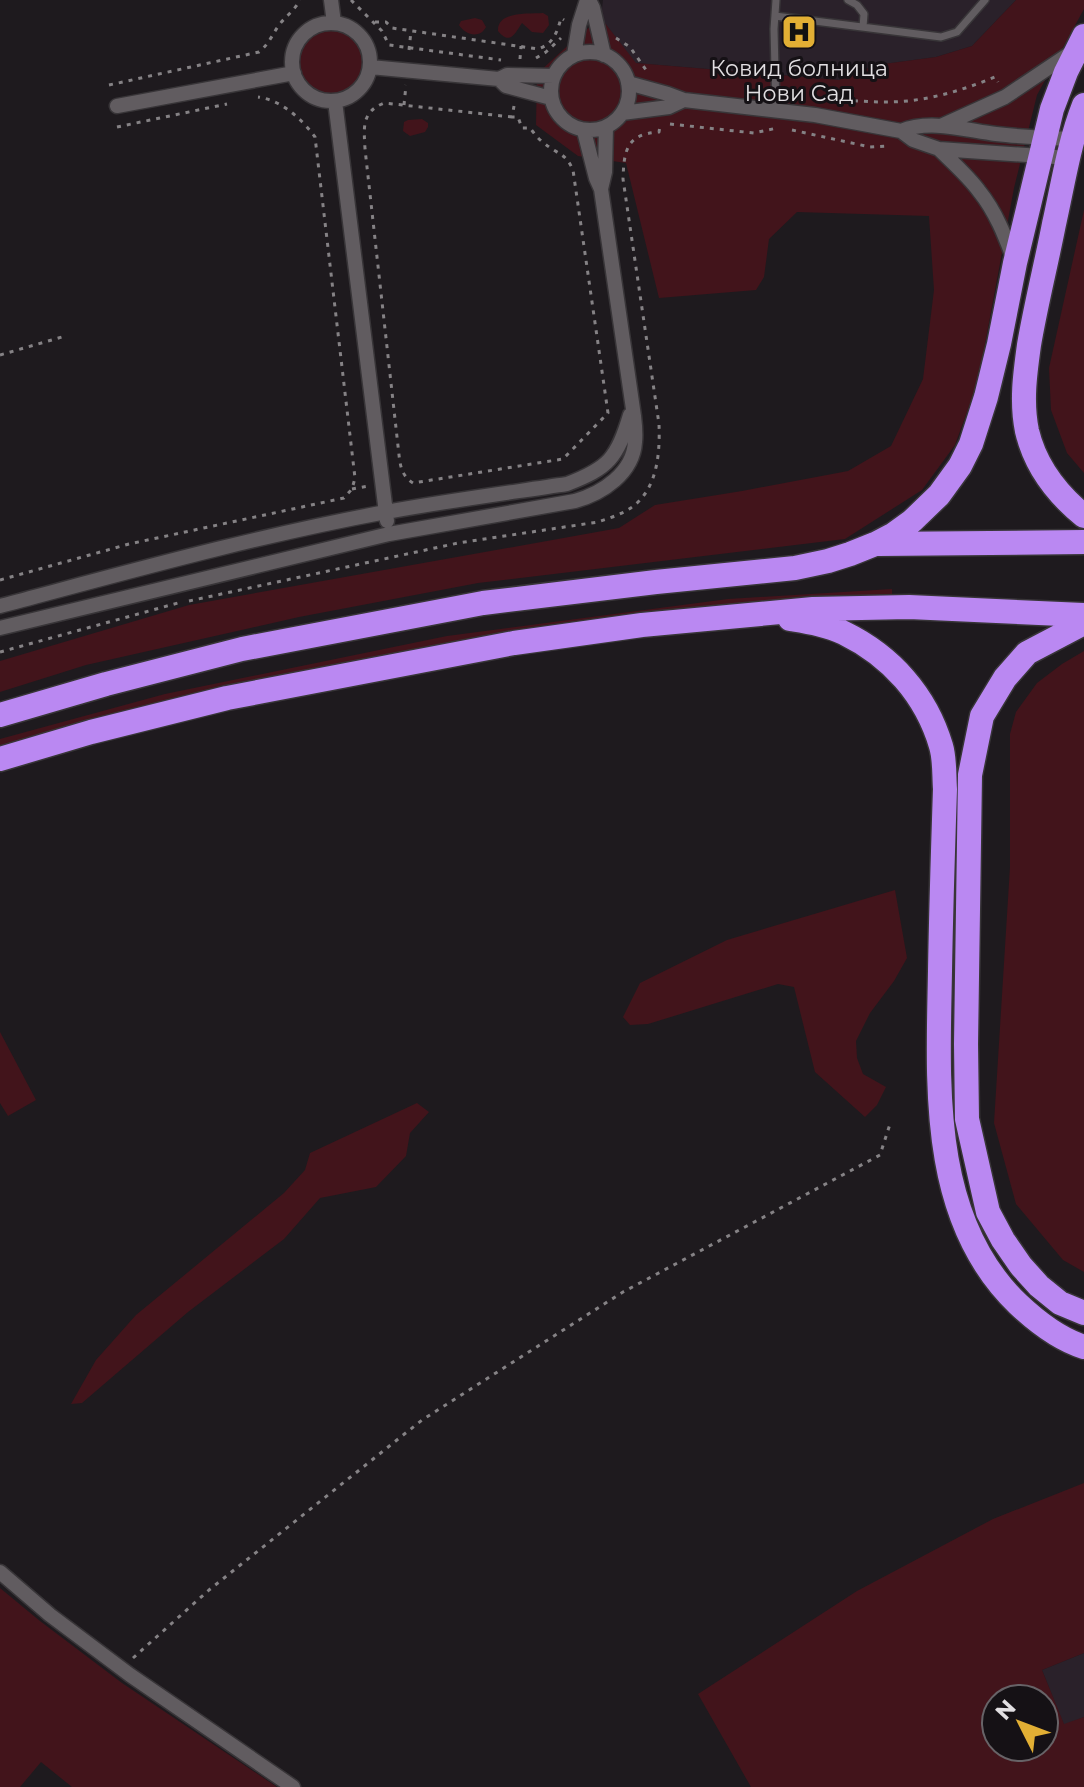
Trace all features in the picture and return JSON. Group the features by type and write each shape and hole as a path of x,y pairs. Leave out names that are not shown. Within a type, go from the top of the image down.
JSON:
{"highway":[{"path":"0,715 242,649 483,603 795,568 828,561 875,544 912,521 952,478 975,433 1006,315 1043,146 1058,92 1080,43"},
{"path":"1084,105 1071,148 1034,316 1023,404 1027,431 1047,477 1084,516"},
{"path":"875,544 1084,542"},
{"path":"0,759 91,732 227,698 514,643 642,625 813,609 909,607 1084,615"},
{"path":"756,614 807,622 842,632 891,664 911,685 930,717 942,748 945,789 939,1083 942,1133 958,1205 968,1234 998,1284 1032,1317 1084,1347"},
{"path":"1084,623 1027,653 1005,678 982,716 970,775 966,1044 967,1119 988,1212 1012,1253 1039,1286 1060,1303 1084,1313"}],"street":[{"path":"331,0 334,23"},
{"path":"574,55 579,25 588,0"},
{"path":"588,0 593,8 604,55"},
{"path":"322,24 346,25 365,42 370,54 370,67 358,90 335,101 321,100 300,85 292,61 294,48 310,29 322,24"},
{"path":"941,126 1024,86 1080,43"},
{"path":"584,52 604,55 615,61 623,71 628,83 627,104 615,121 606,127 584,131 567,124 560,117 551,98 551,87 554,76 574,55 584,52"},
{"path":"370,67 499,79 507,75 554,76"},
{"path":"117,106 294,73"},
{"path":"499,79 506,86 551,98"},
{"path":"628,83 684,100 776,110 901,131 913,140 939,149 1071,148"},
{"path":"622,113 669,107 684,100"},
{"path":"335,101 389,534"},
{"path":"901,131 913,126 941,126 1000,135 1043,146"},
{"path":"601,189 605,172 606,127"},
{"path":"0,628 389,534 575,501 590,497 613,483 630,460 636,444 633,407 601,189 584,131"},
{"path":"939,149 987,202 1003,231 1015,263"},
{"path":"0,606 185,556 386,512 567,484 595,473 610,460 623,437 633,407"},
{"path":"0,1572 121,1669 293,1787"}],"lane":[{"path":"776,0 776,110"},
{"path":"848,0 864,14 863,27"},
{"path":"775,16 933,37 949,36 957,32 985,0"}],"path":[{"path":"109,85 259,52 267,46 277,27 300,0"},
{"path":"351,0 382,31 389,45 504,60"},
{"path":"374,22 386,22 392,28 538,49 556,36 561,18 579,25"},
{"path":"532,61 560,40 571,26 579,25"},
{"path":"995,77 1005,97"},
{"path":"0,580 129,544 344,498 352,489 355,478 315,137 306,125 278,103 259,97"},
{"path":"117,127 231,103"},
{"path":"512,117 384,103 378,105 364,122 398,446 402,471 405,478 413,483 563,459 608,413 573,170 562,154 548,147 530,128 522,128"},
{"path":"0,652 186,601 458,543 598,522 618,515 638,502 644,494 655,473 660,443 623,179 624,154 629,144 638,137 659,132 661,123 754,133 785,128 870,147 897,148"},
{"path":"0,355 62,337"},
{"path":"121,1669 209,1590 422,1420 623,1292 880,1155 891,1121"}],"shaded area":[{"name":"Ковид болница Нови Сад","path":"603,0 1016,0 972,46 936,57 876,65 839,80 635,63 601,18"},
{"path":"1016,0 1084,0 1084,9 1037,95 1014,188 978,382 955,445 922,490 845,539 478,583 299,617 86,665 0,692 0,661 189,605 619,528 655,505 848,471 891,446 923,379 934,290 929,216 797,212 769,239 764,277 756,290 659,298 626,163 578,156 536,125 537,74 601,18 636,63 839,80 876,65 936,57 972,46"},
{"path":"543,13 548,16 549,25 543,33 532,32 522,23 510,38 498,31 502,20 508,17"},
{"path":"482,20 486,27 480,33 469,33 459,25 461,21"},
{"path":"331,28 355,38 365,62 355,86 331,96 307,86 297,62 307,38"},
{"path":"422,119 428,123 425,132 410,136 403,131 404,122"},
{"path":"1084,210 1084,473 1067,453 1051,410 1049,368"},
{"path":"892,589 892,597 727,606 448,643 167,702 0,747 0,739 165,694 447,636 728,599"},
{"path":"1084,651 1084,1272 1063,1260 1016,1204 994,1123 1010,867 1010,734 1016,712 1037,683"},
{"path":"895,890 907,958 870,1013 856,1041 857,1058 863,1074 886,1087 877,1105 865,1117 815,1072 794,987 778,984 648,1024 630,1025 623,1017 640,983 727,940"},
{"path":"0,1032 36,1100 8,1116 0,1103"},
{"path":"417,1103 429,1112 410,1133 406,1156 376,1187 320,1198 284,1239 188,1312 82,1403 71,1404 96,1360 136,1315 284,1193 305,1170 310,1153"},
{"path":"1084,1483 1084,1653 1042,1670 1047,1683 980,1683 980,1763 1060,1763 1060,1714 1064,1724 1084,1717 1084,1787 751,1787 698,1694 857,1591 993,1519"},
{"path":"0,1588 122,1683 277,1787 72,1787 41,1762 20,1787 0,1787"},
{"path":"1084,1653 1084,1717 1064,1725 1060,1715 1060,1683 1047,1683 1042,1670"}],"place":[{"name":"Ковид болница Нови Сад","path":"799,32"}]}
